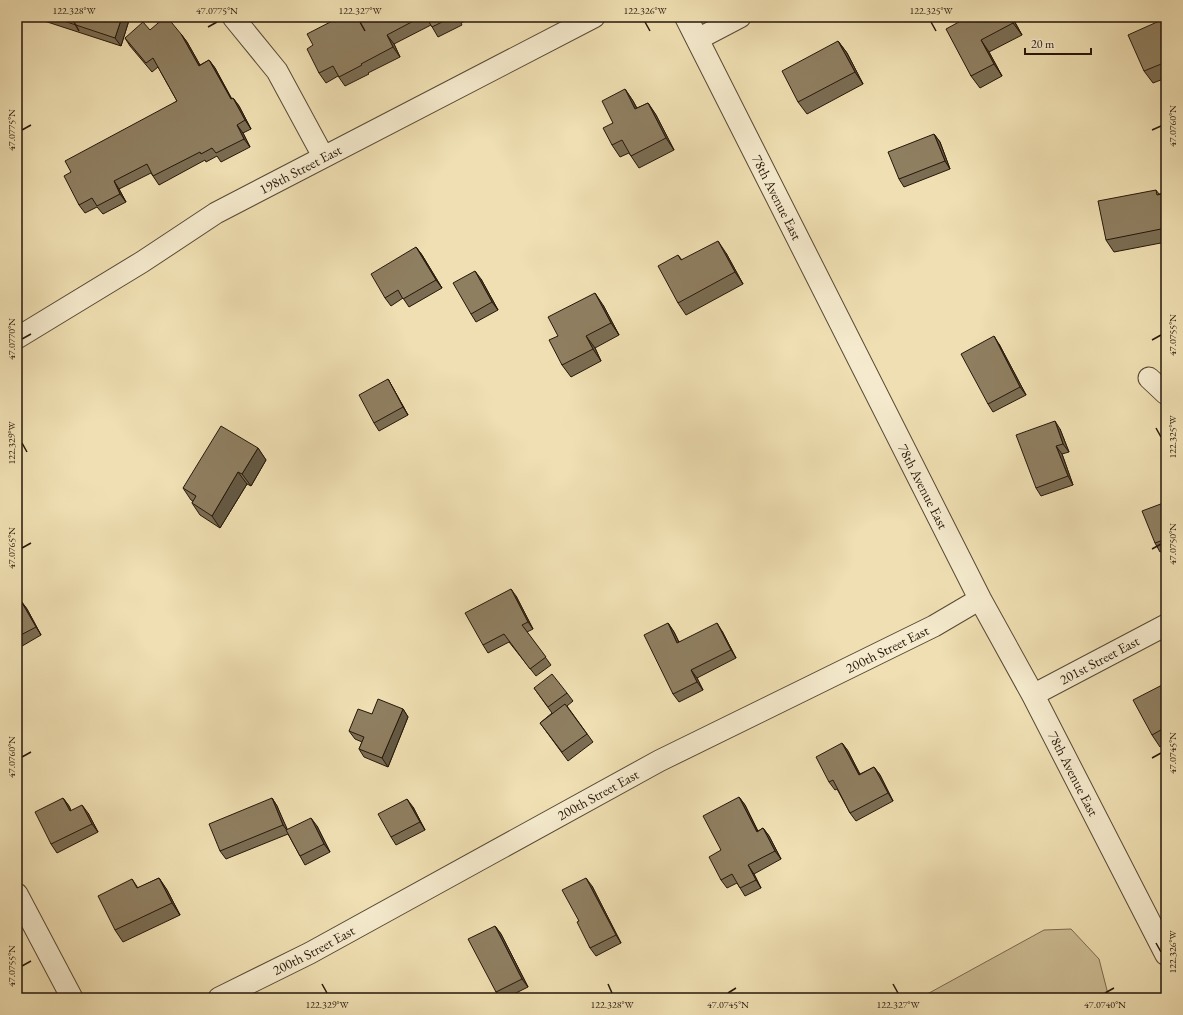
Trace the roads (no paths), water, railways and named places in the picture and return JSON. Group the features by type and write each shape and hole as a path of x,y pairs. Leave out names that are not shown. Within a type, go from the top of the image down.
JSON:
{"street":[{"path":"233,17 277,71 323,156"},
{"name":"198th Street East","path":"17,338 142,262 216,213 323,156 594,17"},
{"name":"78th Avenue East","path":"686,17 980,599 1033,694 1166,954"},
{"path":"698,39 740,17"},
{"path":"1149,378 1166,394"},
{"name":"200th Street East","path":"219,998 310,953 659,761 934,626 980,599"},
{"name":"201st Street East","path":"1033,694 1166,625"},
{"path":"17,894 72,998"}]}
